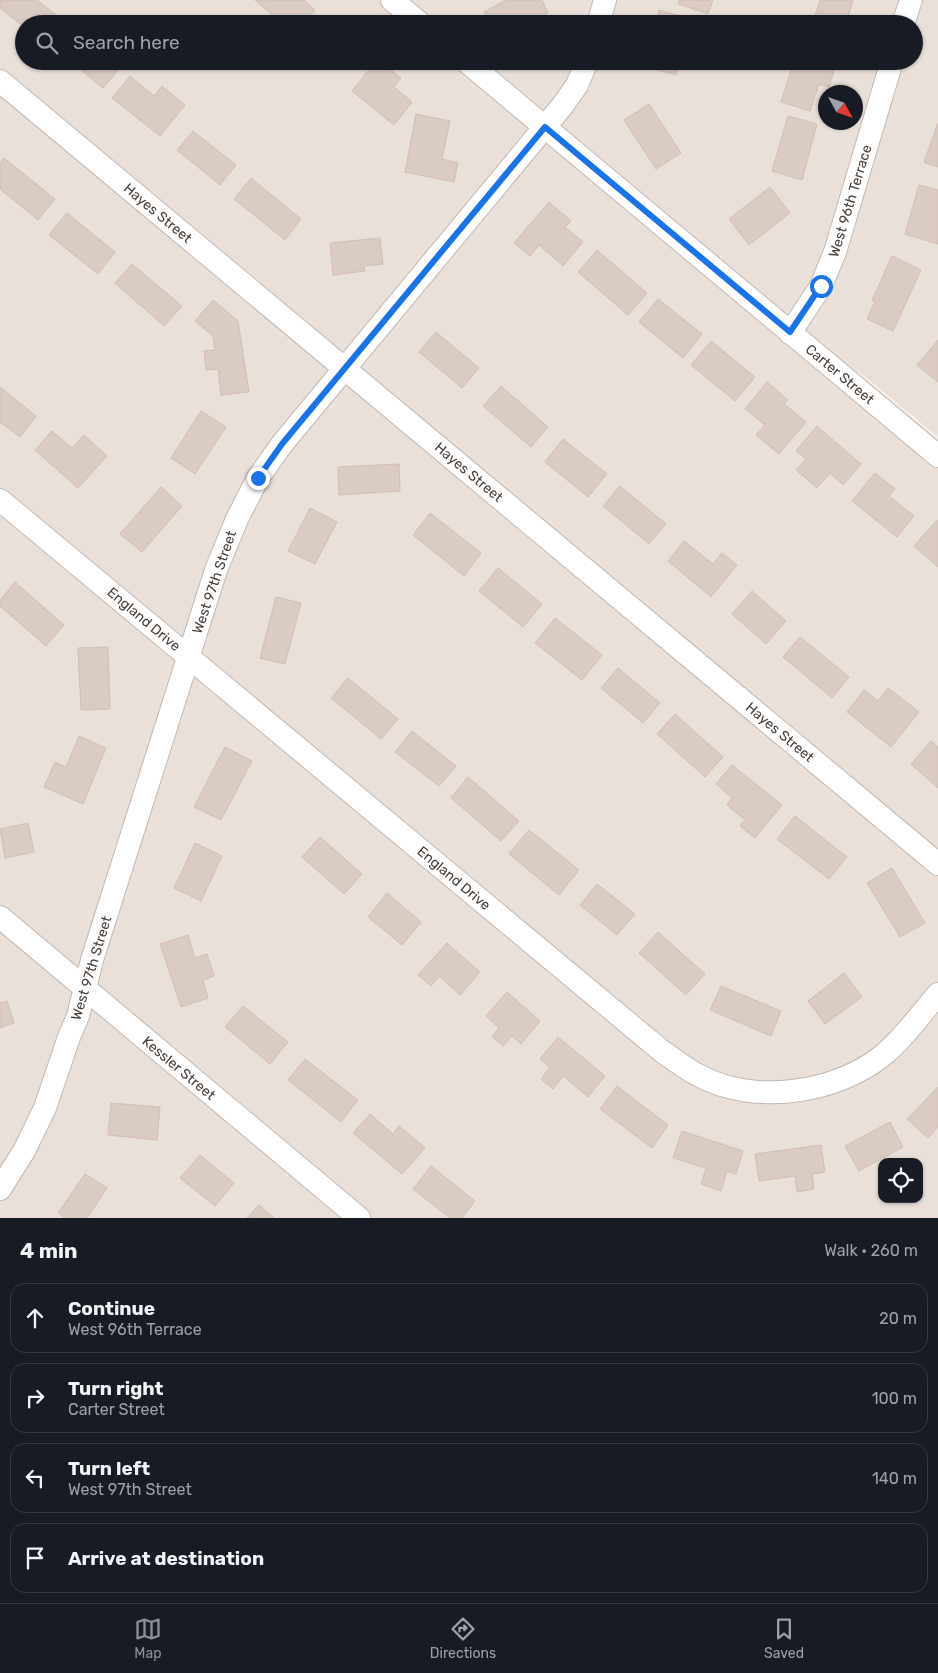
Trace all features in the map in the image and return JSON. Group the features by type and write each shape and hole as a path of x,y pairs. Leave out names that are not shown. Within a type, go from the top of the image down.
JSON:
{"street":[{"path":"392,0 410,15"},
{"path":"601,15 605,0"},
{"path":"907,15 911,0"},
{"name":"Carter Street","path":"477,70 938,456"},
{"name":"West 97th Street","path":"0,1189 24,1151 45,1108 78,1016 92,960 216,570 237,519 258,478 282,444 344,368 545,127 577,85 583,70"},
{"name":"West 96th Terrace","path":"790,332 821,286 835,252 889,70"},
{"name":"Hayes Street","path":"0,81 938,864"},
{"name":"England Drive","path":"0,500 663,1052 699,1076 724,1085 760,1092 793,1092 828,1084 848,1077 881,1057 898,1042 938,994"},
{"name":"Kessler Street","path":"0,917 359,1218"}],"shaded area":[{"path":"0,0 938,0 938,437 858,371 844,388 938,467 938,1218 0,1218"}],"building":[{"path":"0,0 37,0 56,15 15,15 15,20 0,8"},
{"path":"255,0 304,0 315,10 311,15 272,15"},
{"path":"506,0 542,0 548,13 544,15 486,15 484,12"},
{"path":"679,0 713,0 708,14 678,4"},
{"path":"820,0 853,0 849,15 815,15"},
{"path":"659,10 677,15 658,15"},
{"path":"81,70 118,70 103,88"},
{"path":"369,70 391,70 401,78 394,87 412,102 394,125 352,91"},
{"path":"658,70 677,70 676,75"},
{"path":"791,70 834,70 830,85 818,85 810,111 781,102"},
{"path":"130,76 154,96 162,86 185,105 160,136 112,98"},
{"path":"649,104 681,153 656,169 624,120"},
{"path":"416,114 450,121 442,159 458,163 454,182 405,172"},
{"path":"788,116 817,124 802,180 772,171"},
{"path":"938,123 938,167 924,162"},
{"path":"193,131 236,165 220,185 177,150"},
{"path":"4,158 55,199 38,220 0,189 0,163"},
{"path":"251,178 301,219 285,240 234,199"},
{"path":"919,185 938,190 938,244 905,234"},
{"path":"770,187 790,213 749,245 729,219"},
{"path":"549,202 571,221 565,227 583,242 563,266 539,245 530,256 514,243"},
{"path":"67,213 115,252 98,274 49,235"},
{"path":"380,238 383,264 364,266 365,271 333,275 330,243"},
{"path":"597,250 647,293 628,315 578,272"},
{"path":"892,256 921,270 893,331 867,319 875,301 872,300"},
{"path":"132,264 182,306 164,326 115,283"},
{"path":"658,299 702,334 683,358 639,322"},
{"path":"213,300 238,321 249,392 221,395 218,369 206,370 204,351 215,350 213,336 195,321"},
{"path":"436,332 479,368 462,388 419,352"},
{"path":"938,340 938,382 917,365"},
{"path":"711,341 755,377 735,401 691,365"},
{"path":"767,382 788,400 784,404 806,422 779,454 756,435 765,425 745,409"},
{"path":"501,386 548,427 531,447 483,406"},
{"path":"0,387 36,416 20,437 0,422"},
{"path":"201,411 226,427 195,474 171,458"},
{"path":"817,426 861,464 843,485 830,473 817,488 796,470 806,459 796,451"},
{"path":"52,431 72,448 84,435 107,456 78,488 35,450"},
{"path":"563,439 607,474 588,497 545,462"},
{"path":"399,464 400,491 339,495 338,467"},
{"path":"875,473 895,489 889,496 914,516 897,537 852,501"},
{"path":"620,486 666,524 649,544 603,506"},
{"path":"161,487 182,506 142,552 120,534"},
{"path":"310,508 337,522 315,564 288,551"},
{"path":"430,513 481,553 464,576 413,535"},
{"path":"937,520 938,522 938,567 914,546"},
{"path":"684,541 713,564 722,553 737,565 711,597 668,561"},
{"path":"498,568 542,604 523,627 479,591"},
{"path":"15,582 64,625 46,646 0,606 0,600"},
{"path":"752,591 786,621 766,644 732,614"},
{"path":"276,597 301,603 285,664 260,658"},
{"path":"555,618 602,655 582,680 535,643"},
{"path":"800,637 849,677 832,698 783,657"},
{"path":"108,647 110,709 81,710 78,648"},
{"path":"618,668 660,703 643,723 601,688"},
{"path":"348,678 398,719 381,739 331,698"},
{"path":"888,688 919,712 891,747 847,712 864,690 878,701"},
{"path":"675,714 723,757 705,777 657,734"},
{"path":"412,731 456,766 439,786 395,752"},
{"path":"79,736 106,748 83,804 44,787 55,762 66,767"},
{"path":"931,741 938,747 938,788 911,764"},
{"path":"225,747 252,761 221,820 194,807"},
{"path":"732,765 782,805 755,838 740,826 745,820 727,805 732,798 716,784"},
{"path":"468,777 519,821 501,841 451,798"},
{"path":"795,816 847,857 829,879 777,839"},
{"path":"28,823 34,852 5,858 0,829"},
{"path":"529,830 579,870 559,895 509,854"},
{"path":"320,837 362,874 344,894 302,857"},
{"path":"195,843 222,856 201,901 174,888"},
{"path":"892,868 925,923 900,937 867,883"},
{"path":"597,884 635,914 617,935 580,905"},
{"path":"387,893 421,922 402,945 368,917"},
{"path":"658,932 705,974 686,995 639,953"},
{"path":"188,935 195,958 207,954 214,976 203,980 208,998 181,1007 160,944"},
{"path":"447,943 480,972 460,995 439,976 431,986 418,975"},
{"path":"844,973 862,997 825,1024 808,1001"},
{"path":"721,986 781,1011 771,1036 710,1010"},
{"path":"507,992 540,1021 521,1044 512,1036 503,1046 492,1037 499,1028 486,1016"},
{"path":"7,1001 14,1023 0,1028 0,1003"},
{"path":"243,1006 288,1042 270,1064 225,1027"},
{"path":"558,1037 605,1076 588,1097 563,1076 553,1089 541,1079 550,1067 540,1059"},
{"path":"305,1059 358,1100 341,1122 288,1080"},
{"path":"617,1086 668,1125 652,1148 600,1109"},
{"path":"938,1087 938,1127 928,1138 907,1119"},
{"path":"111,1103 160,1107 157,1140 108,1135"},
{"path":"370,1114 393,1134 399,1126 425,1148 402,1174 353,1133"},
{"path":"890,1122 903,1147 883,1158 878,1158 878,1161 859,1171 845,1146"},
{"path":"682,1131 743,1151 736,1174 727,1171 721,1191 701,1184 706,1168 673,1158"},
{"path":"821,1145 825,1172 812,1174 814,1189 797,1192 795,1176 759,1181 755,1154"},
{"path":"200,1155 234,1183 215,1206 180,1178"},
{"path":"431,1166 475,1201 462,1218 450,1218 413,1189"},
{"path":"85,1174 107,1188 87,1218 65,1218 58,1213"},
{"path":"259,1205 274,1218 247,1218"}],"route":[{"path":"258,478 282,444 545,127 790,332 821,286"}]}
